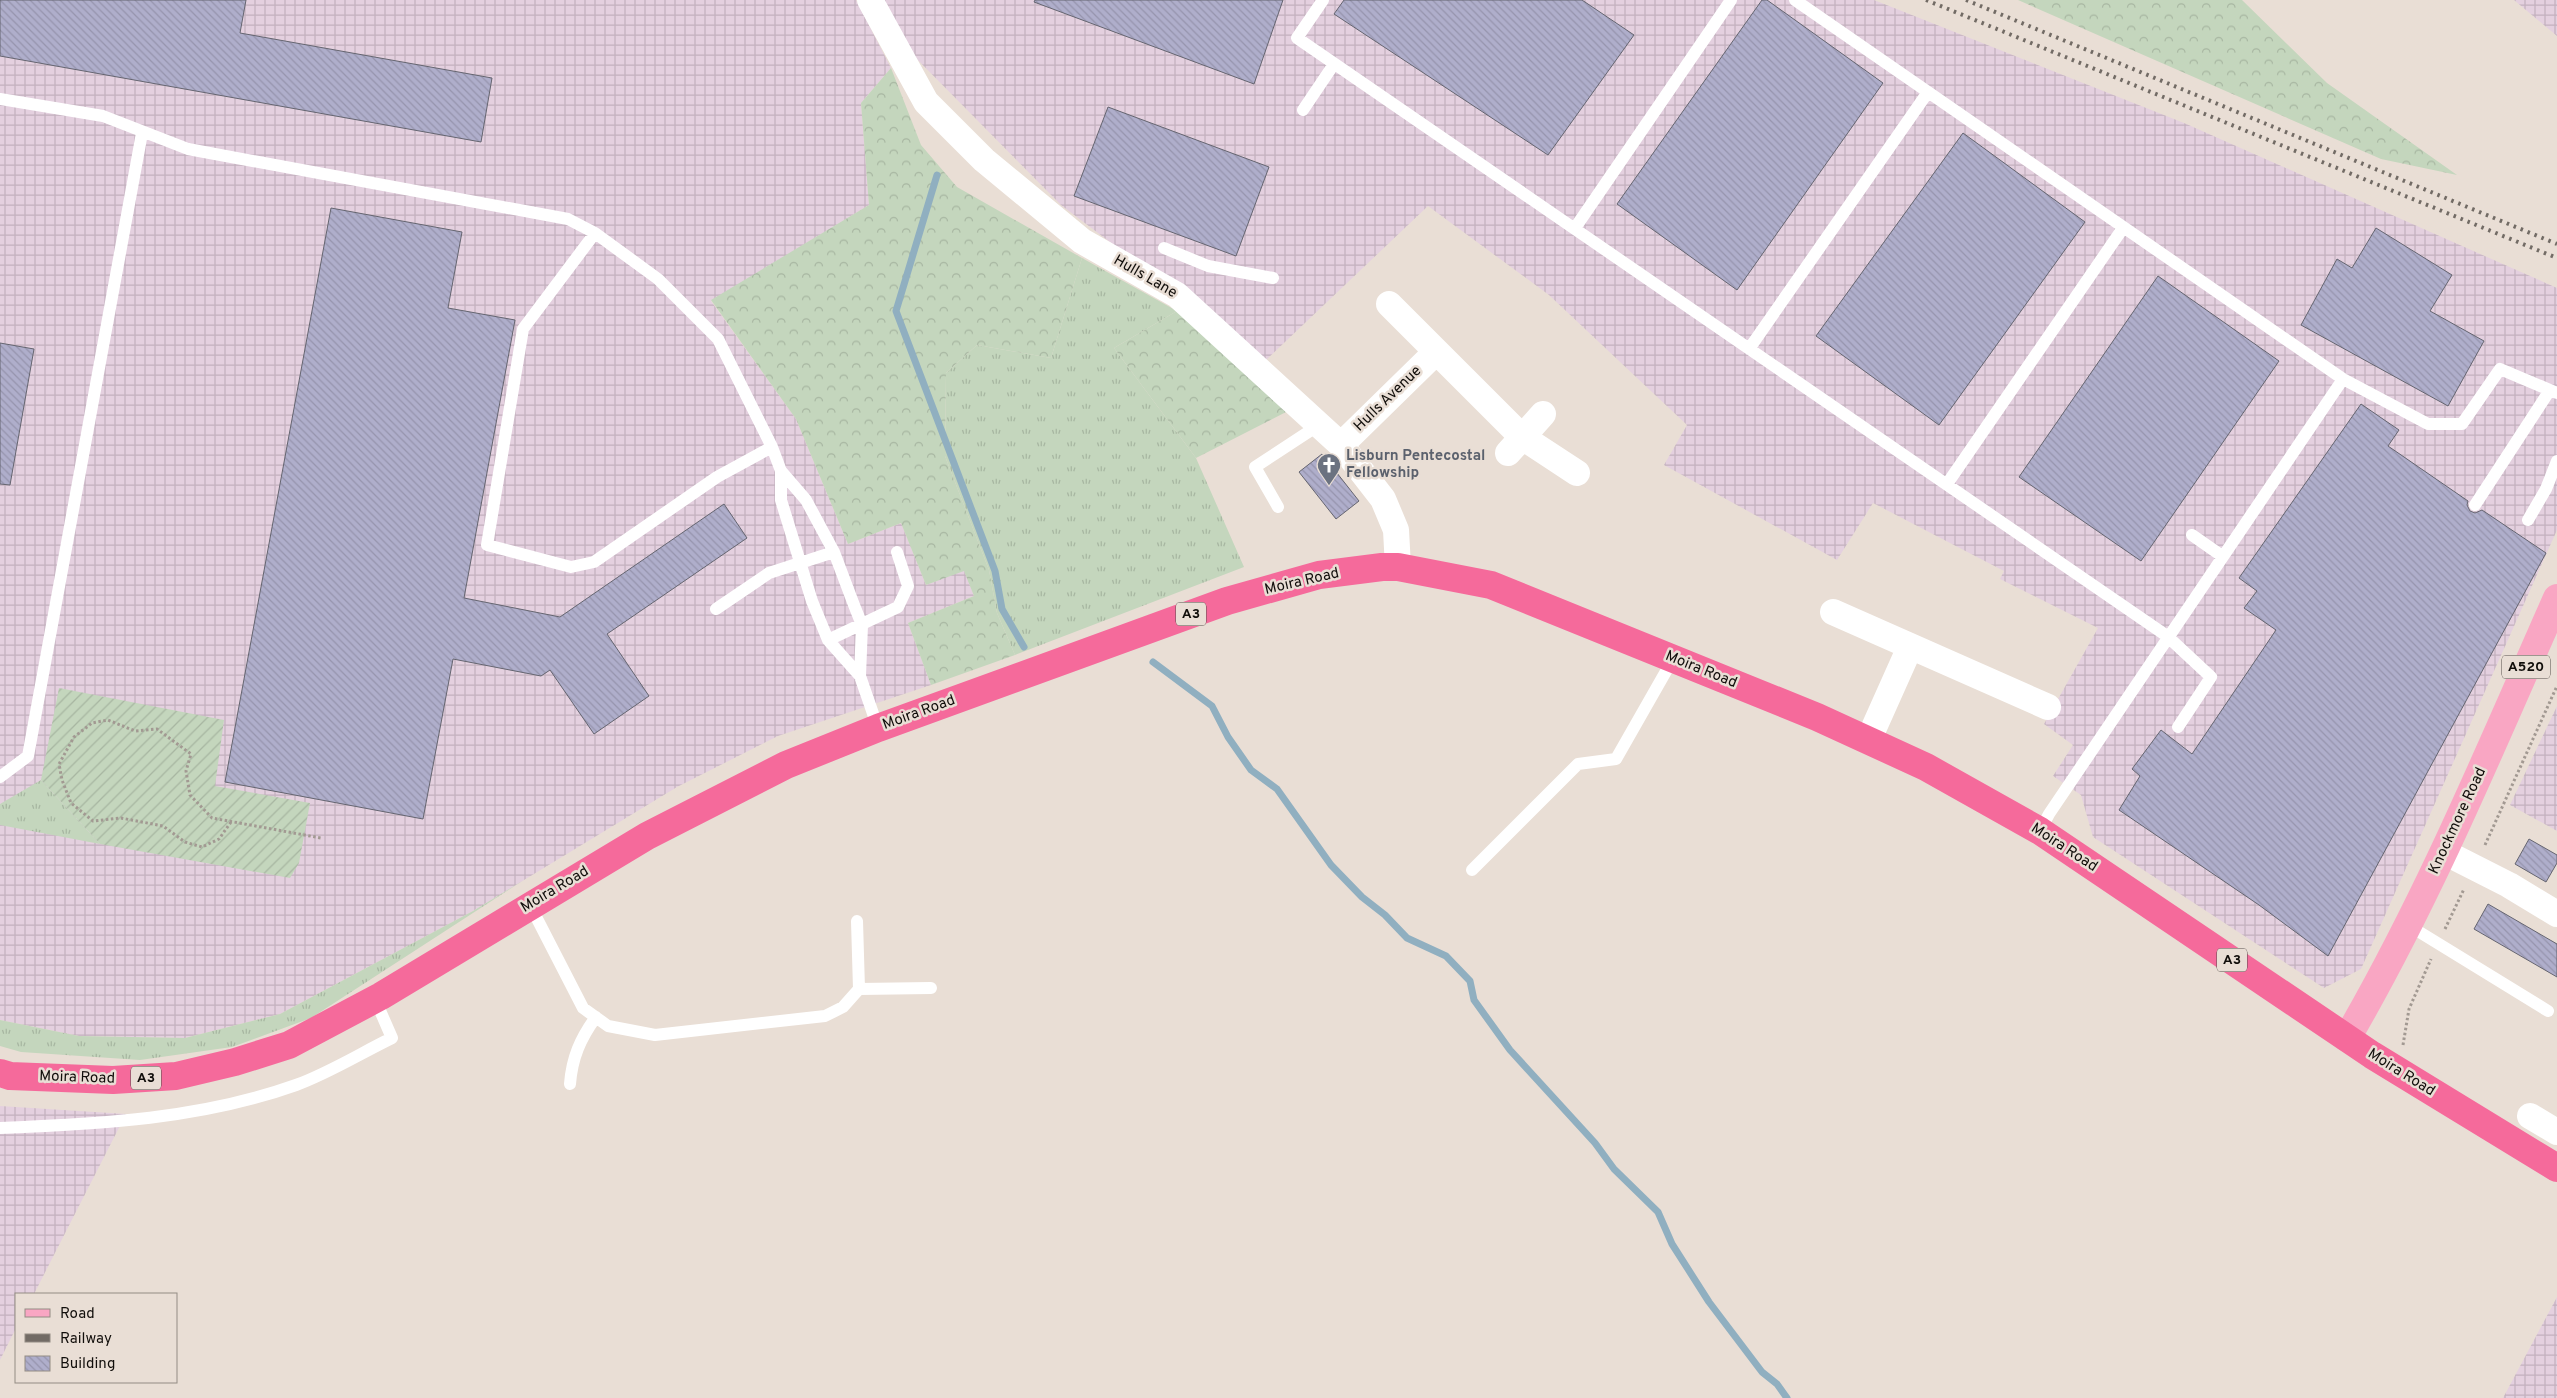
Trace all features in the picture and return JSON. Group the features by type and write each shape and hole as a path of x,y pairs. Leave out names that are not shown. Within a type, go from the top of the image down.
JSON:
{"highway":[{"name":"Moira Road","path":"0,1073 10,1076 113,1080 176,1076 235,1062 289,1045 375,999 647,836 778,769 878,728 1227,601 1319,575 1382,567 1398,567 1491,585 1816,717 1926,767 2040,832 2347,1038 2557,1168"}],"main road":[{"name":"Knockmore Road","path":"2347,1038 2379,982 2444,852 2557,598"}],"street":[{"name":"Hulls Lane","path":"870,0 926,102 984,160 1082,241 1177,295 1340,445 1383,498 1396,530 1398,567"},
{"path":"1389,304 1436,352 1515,445 1577,473"},
{"name":"Hulls Avenue","path":"1340,445 1436,352"},
{"path":"1515,445 1542,414"},
{"path":"1833,612 2048,707"},
{"path":"1868,741 1910,647"},
{"path":"2444,852 2509,885 2557,914"},
{"path":"2530,1116 2557,1132"}],"lane":[{"path":"1323,0 1296,38 2167,636 2211,677 2178,727"},
{"path":"1575,228 1732,0"},
{"path":"1795,0 2343,379 2428,424 2462,424 2500,369 2553,392 2475,505"},
{"path":"1303,110 1334,64"},
{"path":"1749,349 1928,92"},
{"path":"0,99 103,116 142,133 188,149 568,219 595,233 658,279 718,339 772,447 781,471 806,500 834,552 862,625 860,676 878,728"},
{"path":"0,777 28,756 142,133"},
{"path":"1947,484 2124,228"},
{"path":"595,233 523,329 487,545 571,566 594,562 717,477 772,447"},
{"path":"1164,248 1208,266 1273,278"},
{"path":"2040,832 2049,814 2167,636 2343,379"},
{"path":"1278,507 1255,467 1319,425"},
{"path":"2528,520 2546,489 2557,461"},
{"path":"781,471 781,500 800,564 828,640 860,676"},
{"path":"2192,535 2222,556"},
{"path":"716,610 769,573 834,552"},
{"path":"828,640 898,607 908,586 897,552"},
{"path":"1472,870 1578,764 1616,759 1673,659"},
{"path":"530,905 583,1008 608,1026 655,1035 825,1016 843,1007 859,989 857,921"},
{"path":"2408,925 2548,1011"},
{"path":"859,989 930,988"},
{"path":"0,1128 93,1124 206,1111 297,1084 392,1038 375,999"},
{"path":"570,1084 572,1062 582,1036 596,1017"}],"path":[{"path":"231,822 219,839 202,847 185,842 163,826 121,818 93,821 71,803 62,780 59,764 74,737 92,723 108,720 134,731 157,729 191,754 186,772 190,795 212,818 321,838"}],"shaded area":[{"path":"0,0 856,0 891,68 861,103 869,205 711,301 796,419 848,544 901,523 926,585 964,570 974,596 908,623 931,685 778,736 677,787 473,911 280,1014 185,1038 79,1036 0,1020"},
{"path":"880,0 1874,0 2184,123 2557,288 2557,530 2361,969 2324,988 2093,837 2081,795 2053,776 2073,745 2044,724 2098,628 2000,579 2004,571 1873,503 1837,560 1664,465 1687,425 1549,295 1428,206 1266,360 1061,205 901,43"},
{"path":"2514,0 2557,0 2557,36"},
{"path":"2557,706 2557,831 2510,805"},
{"path":"0,1106 126,1114 35,1293 15,1293 15,1330 0,1360"},
{"path":"2557,1297 2557,1398 2503,1398"}],"green space":[{"path":"2018,0 2242,0 2327,83 2457,175 2381,159"},
{"path":"891,68 921,145 957,187 1082,258 1051,358 977,345 946,373 945,456 989,570 997,613 1015,655 931,685 908,623 974,596 964,571 926,585 901,523 848,544 796,419 711,300 869,205 861,103"},
{"path":"1082,258 1177,311 1114,348 1196,458 1244,567 1015,655 997,613 989,570 945,456 946,373 977,345 1051,358"},
{"path":"1177,311 1288,411 1196,458 1114,348"},
{"path":"59,688 224,720 215,786 310,803 299,863 290,878 100,844 41,780"},
{"path":"41,780 100,844 0,825 0,804"},
{"path":"524,880 311,1018 232,1047 140,1060 21,1052 0,1046 0,1020 79,1036 185,1038 280,1014 473,911"}],"building":[{"path":"0,0 246,0 240,33 492,78 481,142 0,56"},
{"path":"1035,0 1283,0 1254,84 1034,2"},
{"path":"1344,0 1582,0 1634,35 1548,155 1334,14"},
{"path":"1762,0 1767,0 1883,83 1737,290 1617,204"},
{"path":"1108,107 1269,167 1236,256 1074,196"},
{"path":"1963,133 2085,222 1939,425 1816,336"},
{"path":"331,208 462,232 448,308 515,320 464,598 560,617 724,504 747,538 607,634 649,696 594,734 550,670 541,676 453,659 423,819 225,782"},
{"path":"2376,228 2452,275 2430,311 2484,341 2448,406 2301,325 2337,259 2352,268"},
{"path":"2158,276 2279,361 2141,561 2019,477"},
{"path":"0,343 34,349 10,485 0,484"},
{"path":"2361,404 2399,430 2388,446 2468,501 2467,505 2470,511 2475,513 2482,510 2546,553 2328,956 2259,905 2119,810 2140,776 2132,769 2161,730 2192,754 2276,630 2244,608 2257,591 2239,578"},
{"name":"Lisburn Pentecostal Fellowship","path":"1322,454 1359,501 1336,519 1299,472"},
{"path":"2529,839 2557,855 2557,863 2546,882 2515,864"},
{"path":"2488,904 2557,944 2557,977 2474,929"}],"waterway":[{"path":"937,175 896,311 995,571 1002,609 1024,647"},
{"path":"1153,662 1212,706 1228,737 1251,770 1277,789 1331,865 1362,897 1385,915 1407,938 1446,956 1470,981 1474,1000 1510,1050 1595,1143 1614,1169 1658,1212 1672,1244 1709,1302 1762,1372 1777,1384 1787,1398"}],"railway":[{"path":"1926,0 2557,258"},
{"path":"1966,0 2557,244"}],"place":[{"name":"Lisburn Pentecostal Fellowship","path":"1329,486"}]}
